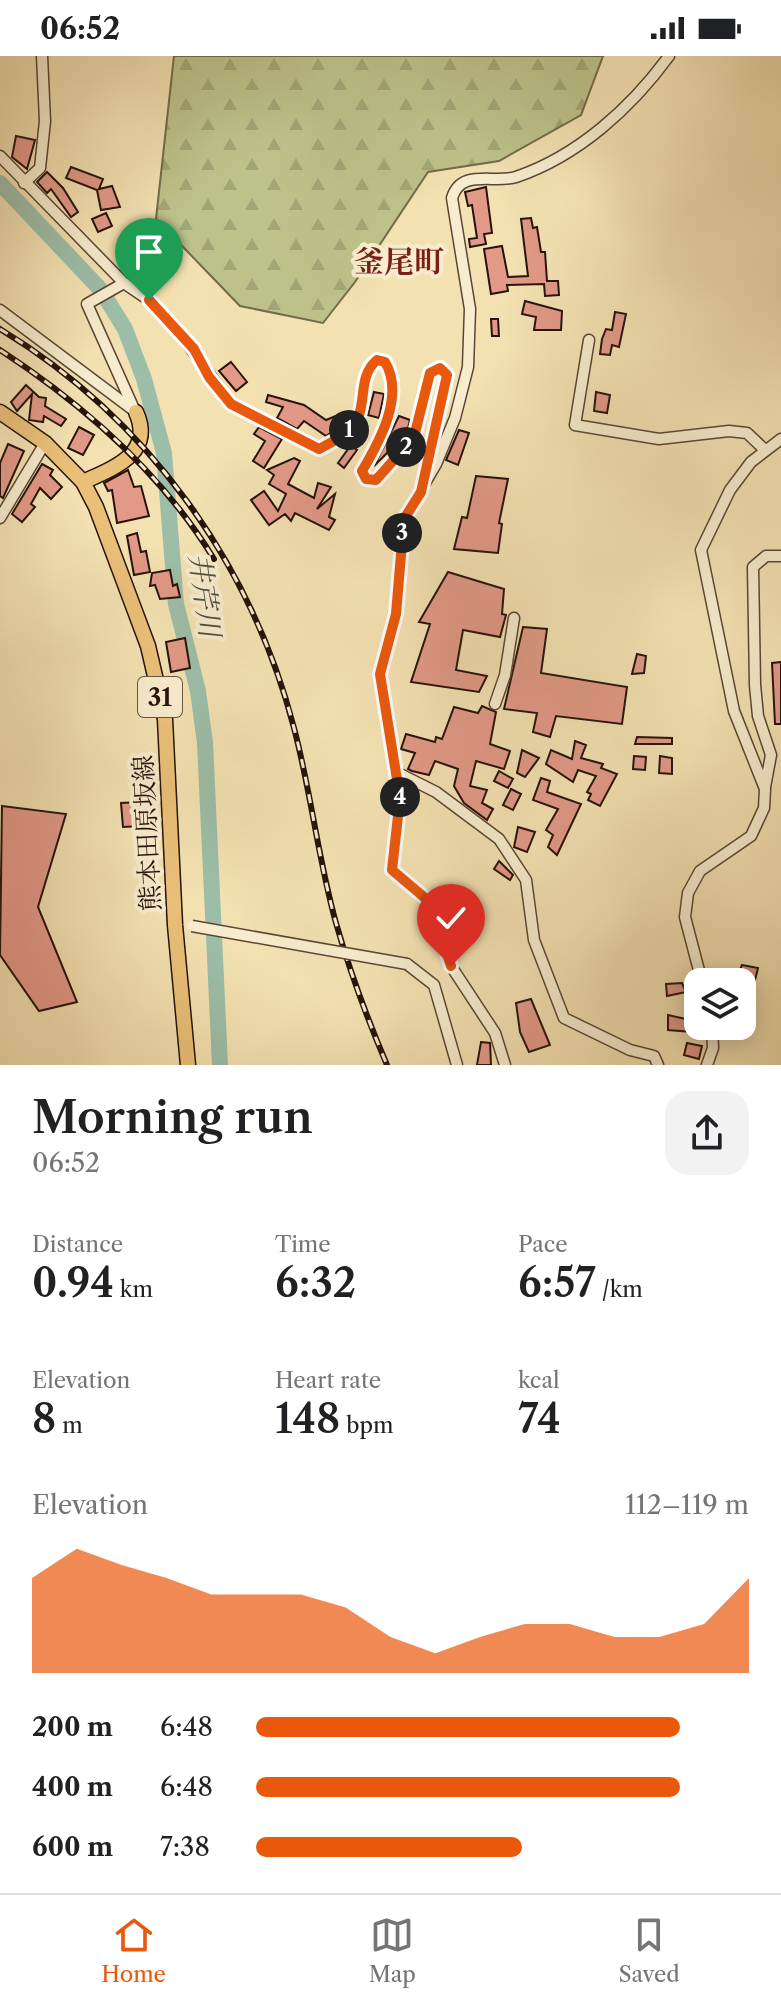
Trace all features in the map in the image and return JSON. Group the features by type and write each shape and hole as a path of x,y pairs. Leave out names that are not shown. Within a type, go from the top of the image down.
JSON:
{"main road":[{"name":"熊本田原坂線","path":"0,412 45,443 83,482 96,507 148,646 165,719 175,925 188,1065"},
{"path":"83,482 127,461 137,449 142,429 136,412"}],"street":[{"path":"24,183 40,168 45,121 42,56"},
{"path":"505,1065 495,1033 451,966 431,903 392,870 400,798 380,674 396,614 404,519 421,492 455,418 468,367 470,309 460,264 453,192 471,179 512,179 552,163 644,91 669,56"},
{"path":"0,156 124,283 149,300 174,325 231,404 319,449 338,439 358,420 367,369 377,360 385,362 393,376 393,386 382,437 362,471 366,479 376,480 414,437 430,373 440,368 447,375 421,492"},
{"path":"124,283 87,304 136,412"},
{"path":"0,310 136,412"},
{"path":"589,340 575,425 659,439 729,431 747,433 765,450"},
{"path":"765,789 734,711 701,550 730,490 751,462 781,439"},
{"path":"0,518 45,443"},
{"path":"698,968 685,917 688,893 700,871 751,836 764,808 771,755 758,716 755,685 753,567 766,556 781,556"},
{"path":"495,704 505,675 514,618"},
{"path":"398,773 436,792 499,839 526,880 534,940 564,1018 630,1050 654,1056 658,1065"},
{"path":"175,925 407,964 434,985 457,1065"},
{"path":"707,1065 713,1040"}],"green space":[{"path":"174,56 603,56 581,115 499,161 428,172 355,282 323,323 240,306 156,219"}],"building":[{"path":"16,136 35,140 27,169 12,157"},
{"path":"71,167 103,179 99,189 112,186 120,207 101,210 97,190 66,178"},
{"path":"47,172 63,188 78,212 71,217 51,189 47,193 37,182"},
{"path":"486,187 492,233 484,234 486,244 470,247 469,239 477,238 472,205 468,206 465,192"},
{"path":"106,213 112,226 98,232 92,219"},
{"path":"531,218 533,228 537,227 541,252 545,252 547,281 558,281 559,295 545,296 544,284 507,285 508,291 491,294 484,249 502,246 508,277 528,276 521,219"},
{"path":"525,301 562,311 561,330 534,330 536,317 522,314"},
{"path":"615,312 626,314 619,347 612,345 610,355 600,354 606,329 612,330"},
{"path":"491,319 498,319 499,336 492,336"},
{"path":"231,362 247,382 236,391 219,371"},
{"path":"26,385 39,397 46,398 45,406 66,419 61,426 44,416 43,422 29,420 32,394 17,411 11,402"},
{"path":"374,392 384,394 379,418 368,415"},
{"path":"596,392 610,395 607,413 594,411"},
{"path":"268,395 304,405 326,420 343,413 344,424 326,436 304,421 297,429 277,418 283,407 266,402"},
{"path":"399,416 410,420 407,433 374,466"},
{"path":"79,427 94,435 83,455 68,448"},
{"path":"259,427 282,439 264,468 253,461 265,441 254,434"},
{"path":"459,430 469,433 458,465 446,460"},
{"path":"8,444 24,451 3,498 0,496 0,463"},
{"path":"351,445 357,450 344,468 338,463"},
{"path":"294,458 300,461 288,484 314,498 318,483 331,487 317,509 335,494 329,517 335,520 329,530 295,513 291,521 285,514 269,525 251,500 264,491 278,511 286,494 269,484 274,475 267,470"},
{"path":"42,464 53,470 50,475 62,487 51,499 40,488 31,504 35,507 22,522 12,514"},
{"path":"128,470 134,487 141,486 149,516 117,523 112,490 108,491 104,483"},
{"path":"476,476 508,479 499,523 502,524 498,553 454,549 462,517 467,518"},
{"path":"137,533 141,552 146,551 150,572 134,575 127,536"},
{"path":"170,570 173,586 177,584 180,597 160,599 155,585 150,586 152,573"},
{"path":"448,572 504,589 502,614 506,615 500,637 463,630 456,670 487,676 479,692 411,682 430,624 419,622"},
{"path":"523,627 547,629 541,673 627,687 622,724 556,716 550,737 533,732 537,713 504,709"},
{"path":"185,638 190,668 171,672 166,642"},
{"path":"637,654 646,656 644,673 632,674"},
{"path":"781,662 781,724 775,724 772,663"},
{"path":"482,706 496,712 490,744 510,751 504,769 476,761 470,786 487,790 482,803 493,809 487,820 464,803 454,786 458,769 435,761 429,775 412,771 408,769 415,753 401,749 406,734 435,742 436,737 442,739 454,707 478,713"},
{"path":"637,737 672,738 672,744 635,744"},
{"path":"575,741 586,745 581,758 603,764 601,768 617,774 600,806 588,800 591,794 587,792 596,776 578,770 573,782 546,764 551,750 572,759"},
{"path":"522,750 539,758 525,777 517,773"},
{"path":"634,756 646,757 645,770 633,769"},
{"path":"660,756 672,758 672,774 659,773"},
{"path":"499,771 513,779 508,788 494,781"},
{"path":"541,778 550,781 547,792 581,804 557,855 548,847 553,835 546,830 558,809 533,800"},
{"path":"511,789 521,794 513,810 503,805"},
{"path":"140,802 142,826 123,827 121,803"},
{"path":"2,806 66,814 38,907 77,1002 39,1011 0,955"},
{"path":"518,827 535,832 527,852 514,847"},
{"path":"499,861 513,875 510,880 494,869"},
{"path":"682,983 684,992 667,996 666,984"},
{"path":"531,999 550,1045 529,1052 520,1032 516,1003"},
{"path":"668,1015 684,1019 684,1031 668,1030"},
{"path":"481,1042 490,1043 491,1065 477,1065"},
{"path":"687,1043 702,1046 699,1059 684,1055"}],"waterway":[{"name":"井芹川","path":"0,183 101,290 125,329 144,379 164,453 176,604 198,691 205,743 220,1065"}],"railway":[{"path":"0,329 53,365 102,406 146,451 186,500 221,553 251,609 275,667 294,728 341,941 387,1065"},
{"path":"0,350 91,417 119,442 170,497 214,559"}],"district":[{"name":"釜尾町","path":"399,261"}],"route":[{"path":"149,300 194,349 209,377 231,404 319,449 338,439 358,420 367,369 377,360 385,362 393,376 393,386 382,437 362,471 366,479 376,480 414,437 430,373 440,368 447,375 421,492 404,519 396,614 380,674 400,798 392,870 431,903 451,966"}]}
